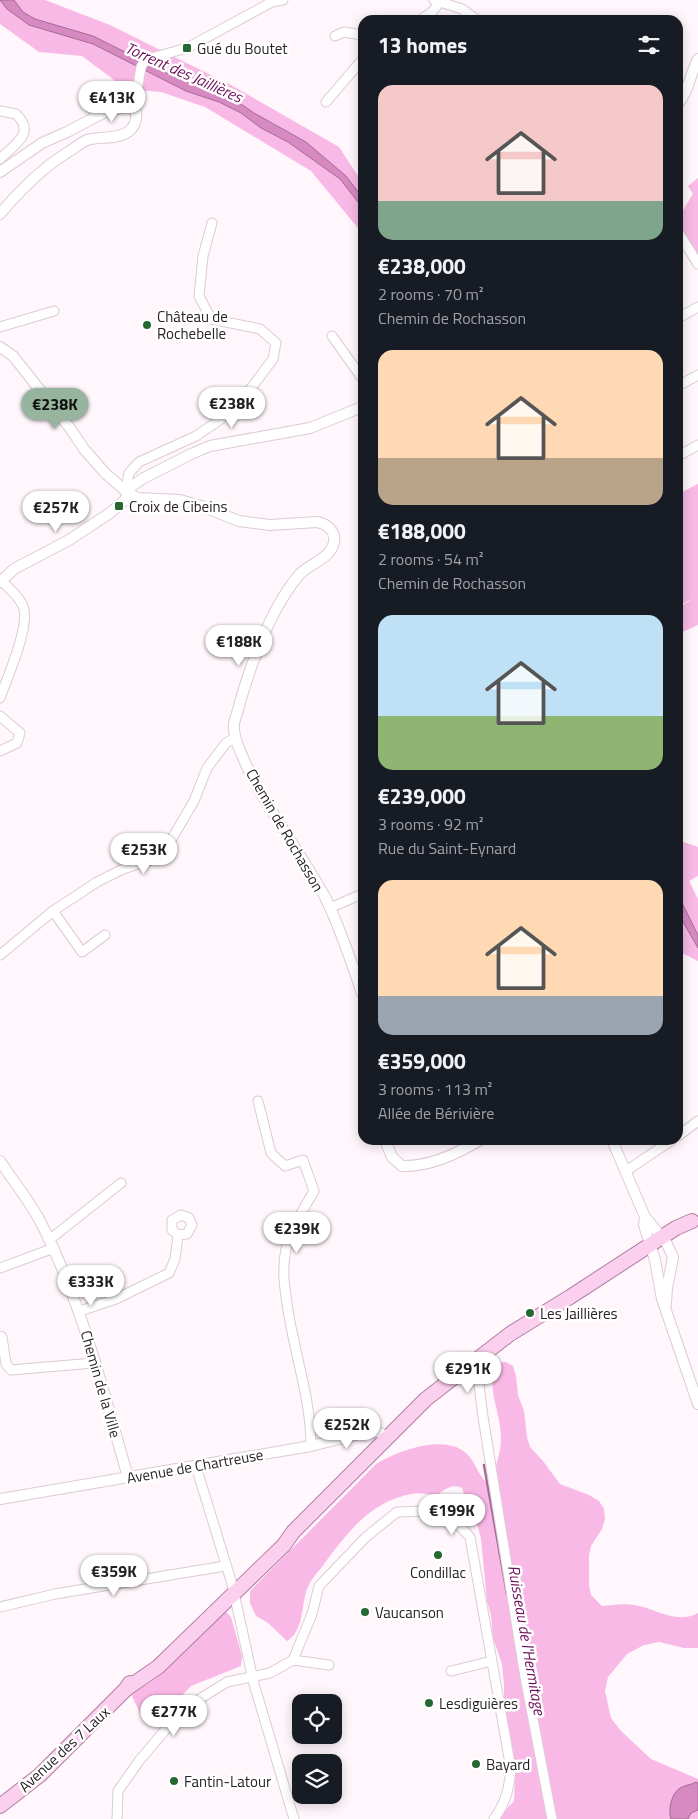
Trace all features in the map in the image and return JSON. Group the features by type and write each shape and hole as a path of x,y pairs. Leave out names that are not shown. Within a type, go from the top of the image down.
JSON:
{"main road":[{"name":"Avenue des 7 Laux","path":"0,1806 40,1775 126,1689 133,1679 232,1589 280,1539 293,1532 426,1399 510,1334 695,1219"}],"street":[{"path":"132,108 136,97 141,67 144,62 151,58 188,48 272,2 283,0"},
{"path":"428,15 432,12 437,1 462,9 470,15"},
{"path":"335,36 344,32 358,34"},
{"path":"683,98 687,93 692,71 698,59"},
{"path":"326,102 358,65"},
{"path":"0,172 42,142 108,111 118,108 132,108 136,112 137,119 130,130 114,137 86,141 61,156 38,173 0,214"},
{"path":"0,111 16,114 22,122 24,130 21,139 0,159"},
{"path":"127,492 129,473 138,462 196,436 221,419 252,387 273,360 276,343 260,329 211,319 199,296 203,256 212,223"},
{"path":"683,246 698,264"},
{"path":"683,316 698,308"},
{"path":"0,327 54,311"},
{"path":"332,336 358,372"},
{"name":"Chemin de Rochasson","path":"0,347 13,356 70,428 84,449 105,473 127,492 138,498 180,500 239,521 270,525 324,523 330,527 334,535 334,544 327,554 300,574 282,600 267,629 245,686 234,724 235,738 254,783 330,908 358,982"},
{"path":"683,383 698,375"},
{"path":"0,698 25,623 23,606 0,581 14,569 69,540 110,513 119,506 131,487 142,479 210,446 310,428 358,409"},
{"path":"683,453 698,445"},
{"path":"0,716 20,733 17,742 0,751"},
{"path":"0,955 53,910 97,882 123,869 151,860 167,847 194,801 207,768 226,743 235,738"},
{"path":"330,908 358,896"},
{"path":"53,910 82,952 105,935"},
{"path":"258,1101 271,1153 285,1166 304,1160 314,1191 294,1226 286,1249 282,1272 290,1330 308,1405 311,1425 311,1446"},
{"path":"683,1132 698,1121"},
{"path":"387,1145 392,1157 402,1166 417,1166 442,1159 470,1145"},
{"path":"614,1145 644,1217 644,1225 658,1243 673,1257 666,1307"},
{"path":"626,1171 665,1145"},
{"name":"Chemin de la Ville","path":"0,1161 39,1219 80,1311 128,1477"},
{"path":"0,1268 51,1244 121,1183"},
{"path":"80,1311 116,1299 169,1273 175,1259 178,1235"},
{"path":"658,1243 659,1288 698,1404"},
{"path":"658,1274 666,1276 670,1272"},
{"path":"0,1336 2,1337 6,1364 11,1370 94,1363"},
{"path":"470,1364 478,1377 482,1416 525,1677 552,1819"},
{"name":"Avenue de Chartreuse","path":"0,1499 311,1446 363,1432 378,1432 388,1437"},
{"path":"198,1465 198,1473 232,1589 253,1678 294,1819"},
{"path":"293,1660 312,1614 319,1586 366,1537 397,1512 425,1511 452,1518 470,1537 511,1769 507,1794 502,1808 494,1819"},
{"path":"0,1607 55,1594 225,1566"},
{"path":"117,1819 118,1791 139,1761 182,1710 227,1682 270,1673 293,1660 329,1665"},
{"path":"452,1671 492,1662"}],"shaded area":[{"path":"0,0 45,0 110,25 231,85 339,147 358,176 358,228 311,171 205,107 161,92 126,89 82,56 39,52 0,24"},
{"path":"0,0 14,0 23,12 35,19 93,36 167,73 203,89 232,98 254,113 306,142 346,176 358,192 358,202 340,179 288,142 261,128 241,113 219,102 186,91 93,44 29,25 7,9"},
{"path":"698,178 698,257 683,232 683,210 693,194 688,186"},
{"path":"698,484 698,625 683,632 683,605 694,598 683,604 683,492"},
{"path":"683,842 698,847 698,876 689,881 698,899 698,961 683,954"},
{"path":"683,905 698,935 698,948 683,922"},
{"path":"506,1362 513,1366 516,1376 518,1395 524,1411 530,1447 560,1484 589,1495 599,1501 604,1509 605,1519 602,1529 591,1546 589,1556 591,1595 602,1606 634,1605 674,1617 690,1616 698,1613 698,1648 684,1648 659,1642 644,1645 627,1654 608,1677 605,1691 611,1718 621,1731 651,1759 698,1779 698,1819 497,1819 514,1801 514,1758 504,1711 502,1664 493,1638 491,1615 487,1601 481,1539 462,1488 452,1486 437,1495 414,1493 397,1498 372,1511 361,1520 341,1541 310,1582 299,1625 292,1637 287,1641 268,1623 256,1616 250,1603 250,1591 376,1464 385,1459 422,1446 447,1445 458,1448 467,1454 487,1483 492,1479 501,1445 501,1430 493,1391 493,1372 497,1363"},
{"path":"225,1611 231,1617 242,1656 241,1666 191,1686 152,1727 147,1712 140,1713 131,1694 154,1680"},
{"path":"698,1783 698,1810 691,1813 688,1819 671,1819 670,1807 674,1794 680,1788"}],"waterway":[{"name":"Ruisseau de l'Hermitage","path":"484,1465 507,1594"}],"place":[{"name":"Gué du Boutet","path":"187,48"},
{"name":"Château de Rochebelle","path":"147,325"},
{"name":"Croix de Cibeins","path":"119,506"},
{"name":"Les Jaillières","path":"530,1313"},
{"name":"Condillac","path":"438,1555"},
{"name":"Vaucanson","path":"365,1612"},
{"name":"Lesdiguières","path":"429,1703"},
{"name":"Bayard","path":"476,1764"},
{"name":"Fantin-Latour","path":"174,1781"}],"water label":[{"name":"Torrent des Jaillières","path":"184,72"}]}
